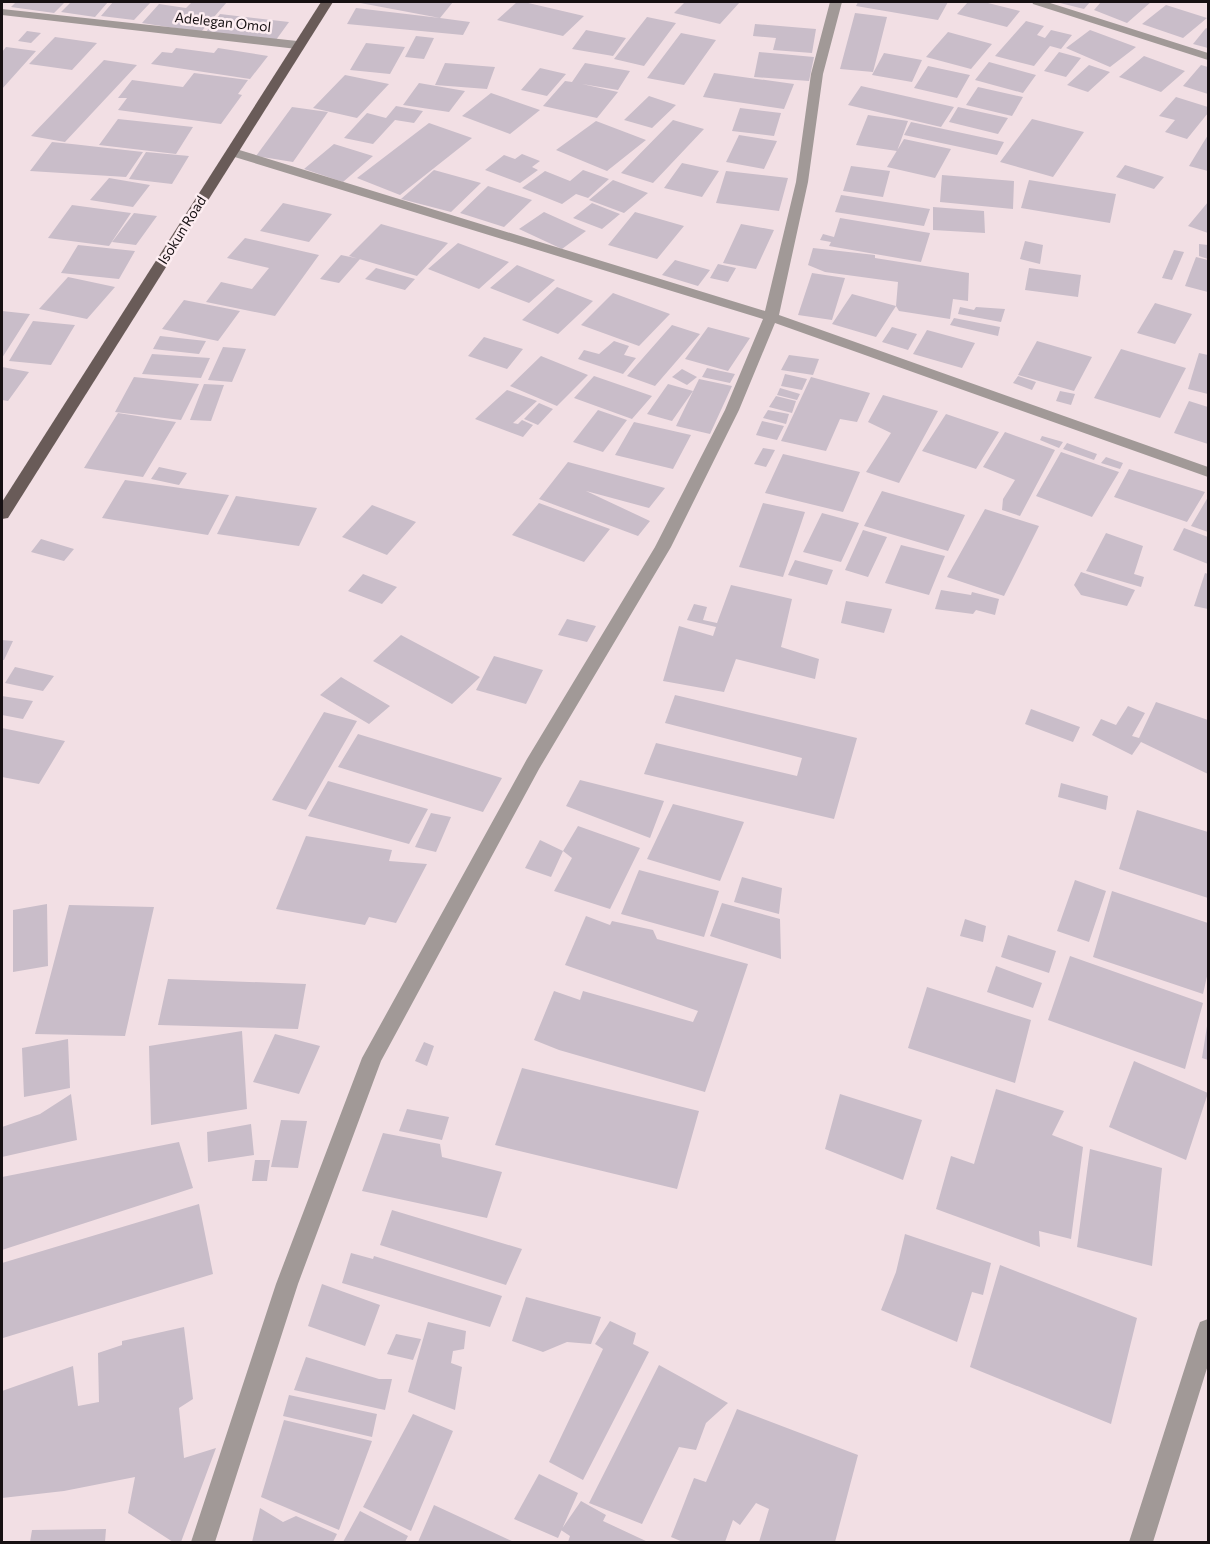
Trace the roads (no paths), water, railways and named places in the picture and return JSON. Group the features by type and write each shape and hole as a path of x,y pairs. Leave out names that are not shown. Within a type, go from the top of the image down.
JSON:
{"main road":[{"name":"Isokun Road","path":"3,512 232,152 297,45 327,2"}],"street":[{"path":"203,1542 287,1284 372,1058 533,764 663,547 732,410 771,317 802,182 817,74 836,2"},
{"path":"1037,2 1209,57"},
{"name":"Adelegan Omol","path":"2,12 297,45"},
{"path":"232,152 771,317 1209,472"},
{"path":"1141,1542 1209,1330"}]}
